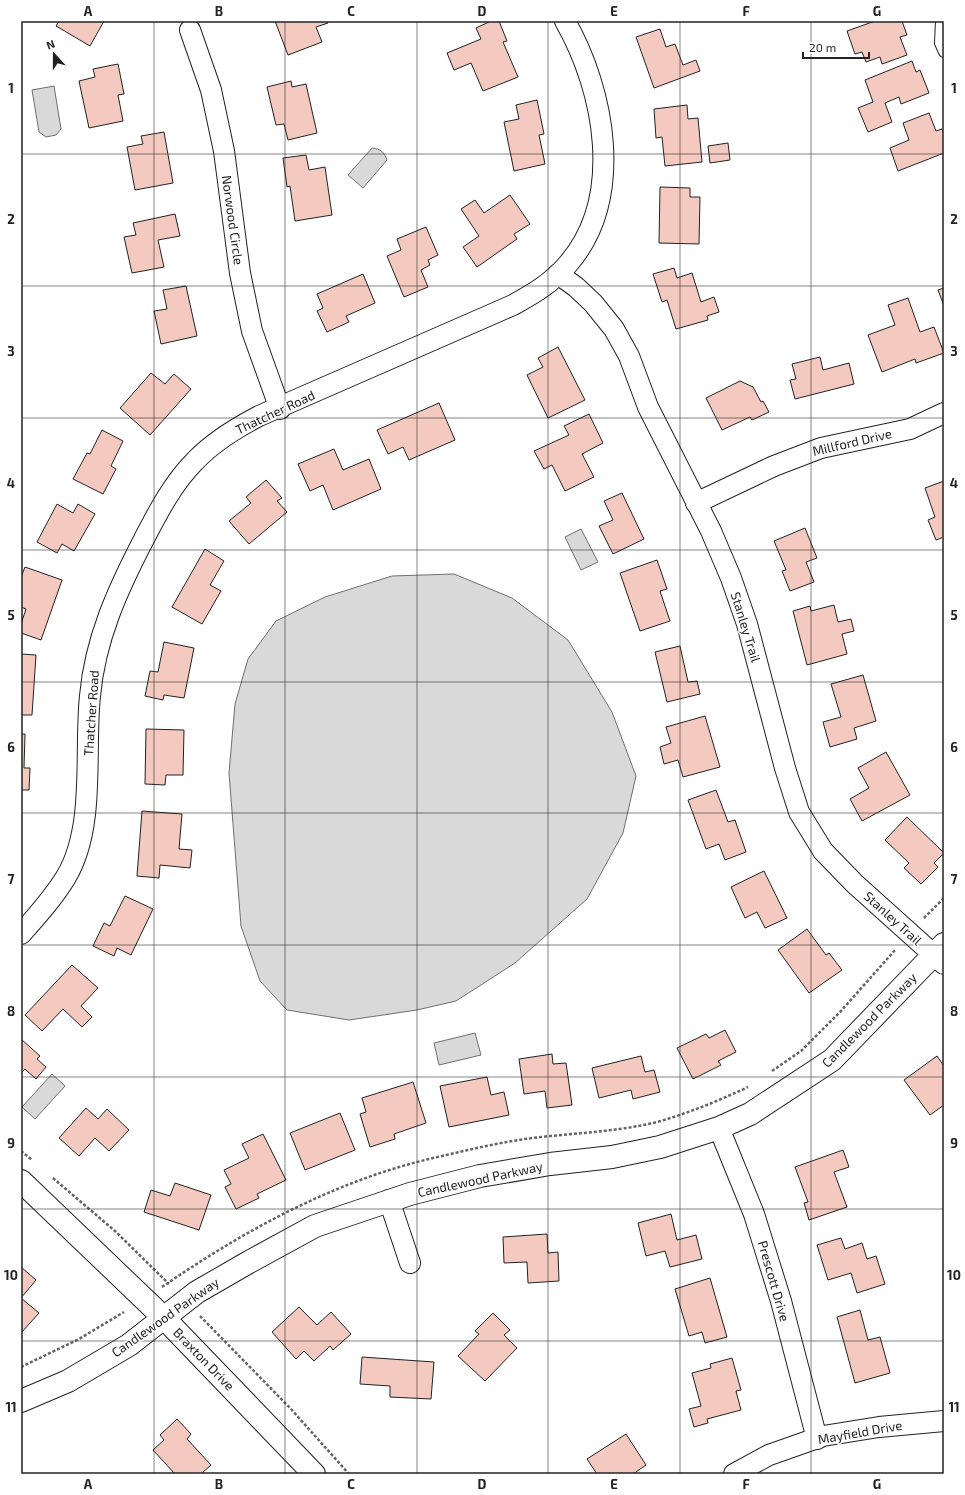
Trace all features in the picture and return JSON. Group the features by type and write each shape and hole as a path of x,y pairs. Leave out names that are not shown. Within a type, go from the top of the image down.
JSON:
{"street":[{"name":"Thatcher Road","path":"21,934 67,876 79,846 86,813 90,695 96,656 107,618 123,580 160,509 195,461 238,428 512,305 544,287 569,263 589,231 600,197 603,161 600,120 591,79 576,40 565,21"},
{"name":"Norwood Circle","path":"190,30 211,90 224,151 240,273 252,331 280,409"},
{"name":"Stanley Trail","path":"558,274 576,287 593,303 614,329 629,356 648,407 711,531 731,578 744,618 785,768 799,812 823,851 855,884 941,954"},
{"name":"Millford Drive","path":"696,503 774,466 821,448 910,429 944,413"},
{"name":"Candlewood Parkway","path":"21,1401 68,1381 129,1345 197,1292 309,1230 388,1200 480,1176 550,1164 612,1157 660,1148 719,1128 750,1114 832,1060 941,954"},
{"name":"Prescott Drive","path":"719,1128 754,1214 781,1301 817,1439"},
{"name":"Braxton Drive","path":"21,1181 164,1318 314,1474"},
{"path":"388,1200 410,1263"},
{"name":"Mayfield Drive","path":"734,1474 769,1455 817,1439 879,1427 944,1421"}],"lane":[{"path":"941,21 940,42 944,52"}],"shaded area":[{"path":"54,86 61,129 56,135 46,137 39,132 32,90"},
{"path":"372,148 382,151 387,160 363,188 348,175"},
{"path":"581,529 598,562 581,570 565,537"},
{"path":"454,574 512,598 568,640 612,712 636,776 623,833 587,899 515,963 456,1001 417,1010 349,1020 287,1010 260,981 241,926 229,773 235,704 248,659 276,621 325,597 392,576"},
{"path":"475,1033 481,1055 439,1065 434,1043"},
{"path":"52,1074 65,1086 35,1119 22,1107"}],"building":[{"path":"59,21 104,21 90,46 56,26"},
{"path":"275,21 327,21 328,23 316,27 322,42 288,55"},
{"path":"491,21 499,21 507,41 503,42 518,77 483,91 471,63 454,70 447,53 481,39 476,28"},
{"path":"875,21 902,21 907,35 900,37 907,55 882,64 880,57 866,62 862,52 855,54 847,31"},
{"path":"660,29 666,47 675,44 683,65 696,60 700,71 654,88 636,37"},
{"path":"912,61 916,72 920,70 929,93 901,104 899,97 885,103 892,122 868,132 858,108 873,102 865,80"},
{"path":"118,64 124,94 118,95 123,121 89,128 79,81 95,77 93,69"},
{"path":"291,81 292,87 306,84 317,133 288,140 284,124 276,125 267,87"},
{"path":"537,100 544,134 539,135 545,164 514,171 504,122 519,119 516,105"},
{"path":"687,105 688,119 698,118 702,162 665,166 662,137 656,138 654,109"},
{"path":"929,113 936,131 942,129 944,135 944,153 898,171 890,148 909,140 903,123"},
{"path":"164,132 173,183 135,190 127,147 143,144 141,136"},
{"path":"728,143 730,160 710,163 708,146"},
{"path":"306,155 309,170 325,167 332,215 295,221 290,186 287,187 283,158"},
{"path":"660,187 690,188 690,197 700,197 699,244 659,243"},
{"path":"510,195 530,224 514,234 517,239 477,267 463,247 479,236 461,209 475,200 484,213"},
{"path":"175,214 180,236 158,240 164,267 132,273 124,237 136,235 133,223"},
{"path":"426,227 438,255 428,260 430,265 421,270 428,287 404,297 387,256 401,250 397,239"},
{"path":"674,268 677,278 692,273 701,302 714,297 719,312 707,316 708,320 676,329 667,300 662,302 653,274"},
{"path":"363,274 375,303 346,316 349,322 327,332 317,311 323,308 317,294"},
{"path":"186,286 197,336 161,344 154,311 167,309 163,290"},
{"path":"944,288 944,306 938,290"},
{"path":"908,298 920,332 934,327 944,353 916,363 915,359 882,372 868,335 895,325 888,305"},
{"path":"558,347 585,400 548,418 527,375 543,367 538,358"},
{"path":"820,357 823,370 849,363 854,384 795,399 790,380 796,379 792,364"},
{"path":"151,373 165,384 174,374 191,389 150,435 120,408"},
{"path":"740,381 753,387 761,402 763,401 769,412 752,420 750,417 722,430 706,398"},
{"path":"439,403 455,440 409,460 403,447 388,454 377,430"},
{"path":"589,414 603,443 582,454 594,477 565,491 552,465 544,469 534,451 569,435 564,426"},
{"path":"102,430 123,441 111,466 116,469 103,494 73,479 87,453 90,454"},
{"path":"334,449 343,470 369,459 381,489 333,510 323,485 310,491 298,464"},
{"path":"266,480 282,498 277,501 287,512 249,544 229,521 251,503 246,497"},
{"path":"944,481 944,537 936,540 928,520 935,517 925,488"},
{"path":"622,493 644,539 613,554 599,526 613,520 604,501"},
{"path":"57,504 73,513 78,504 95,514 74,551 62,544 57,553 37,542"},
{"path":"805,528 817,558 806,562 814,582 790,591 782,571 786,570 774,541"},
{"path":"205,549 224,561 210,585 221,591 202,624 172,607"},
{"path":"657,560 667,589 660,591 670,621 640,631 620,573"},
{"path":"25,567 62,580 41,640 21,633 21,624 26,609 21,607 21,577"},
{"path":"834,605 838,622 851,619 854,631 842,634 847,654 807,665 793,611 810,606 811,611"},
{"path":"164,642 194,648 184,698 164,695 163,700 145,696 150,671 158,672"},
{"path":"680,646 688,682 697,681 700,694 667,702 655,652"},
{"path":"21,654 36,655 32,715 21,715"},
{"path":"863,675 876,721 854,728 857,739 830,747 823,722 841,717 831,684"},
{"path":"705,716 720,767 683,777 678,760 664,764 660,747 671,743 666,727"},
{"path":"146,729 184,730 183,775 166,775 165,785 145,784"},
{"path":"21,734 25,734 24,768 30,768 29,790 21,790"},
{"path":"886,752 910,795 862,821 850,799 869,788 858,768"},
{"path":"716,790 728,822 735,820 746,852 725,860 719,844 706,849 688,800"},
{"path":"142,811 182,814 179,849 192,850 190,868 160,865 159,878 137,876"},
{"path":"907,817 944,853 934,863 938,867 921,884 904,868 909,863 885,840"},
{"path":"764,871 787,918 765,928 757,912 745,918 731,887"},
{"path":"125,896 153,909 131,955 117,948 114,956 93,946 104,923 110,926"},
{"path":"807,929 826,955 829,953 842,970 809,993 778,950"},
{"path":"72,965 98,988 81,1006 92,1017 82,1027 63,1009 42,1031 25,1015"},
{"path":"725,1030 736,1052 718,1061 721,1065 693,1079 677,1048 706,1034 709,1038"},
{"path":"21,1039 40,1056 37,1059 46,1067 36,1079 25,1069 21,1073"},
{"path":"552,1054 553,1064 566,1063 572,1105 547,1108 545,1091 524,1094 519,1059"},
{"path":"641,1056 645,1072 654,1070 660,1092 633,1099 631,1090 599,1098 592,1068"},
{"path":"937,1056 944,1066 944,1105 930,1115 904,1080"},
{"path":"487,1077 491,1095 504,1092 509,1115 449,1127 440,1086"},
{"path":"413,1082 426,1123 394,1134 395,1139 370,1147 360,1114 366,1112 362,1098"},
{"path":"86,1108 98,1119 107,1109 129,1130 109,1151 95,1138 79,1156 59,1138"},
{"path":"340,1113 355,1150 305,1170 290,1133"},
{"path":"263,1134 286,1180 257,1194 259,1198 236,1209 225,1187 231,1184 224,1170 249,1158 242,1144"},
{"path":"843,1150 849,1167 834,1172 847,1207 809,1220 804,1203 808,1202 795,1167"},
{"path":"175,1183 211,1195 199,1230 144,1212 151,1190 170,1196"},
{"path":"671,1214 677,1240 696,1235 702,1259 670,1267 665,1251 646,1256 638,1223"},
{"path":"547,1234 548,1253 558,1252 559,1281 528,1283 527,1262 504,1263 503,1237"},
{"path":"841,1238 845,1249 862,1243 867,1259 876,1256 885,1284 857,1293 851,1273 828,1280 817,1245"},
{"path":"21,1267 36,1280 21,1298"},
{"path":"710,1278 727,1337 705,1343 702,1332 689,1336 675,1289"},
{"path":"21,1298 39,1313 21,1333"},
{"path":"299,1307 317,1325 331,1312 351,1334 333,1350 330,1346 314,1361 304,1351 296,1359 272,1332"},
{"path":"860,1310 868,1340 880,1337 890,1373 855,1383 837,1317"},
{"path":"493,1313 510,1330 504,1335 517,1348 485,1381 458,1356 479,1334 475,1331"},
{"path":"362,1357 434,1362 431,1399 390,1397 390,1386 360,1384"},
{"path":"732,1358 741,1390 736,1391 741,1410 707,1419 708,1423 694,1427 689,1409 701,1406 692,1373 711,1368 710,1364"},
{"path":"177,1419 191,1434 187,1439 211,1465 201,1474 175,1474 153,1450 164,1440 160,1435"},
{"path":"626,1434 646,1465 633,1474 597,1474 587,1459"}]}
